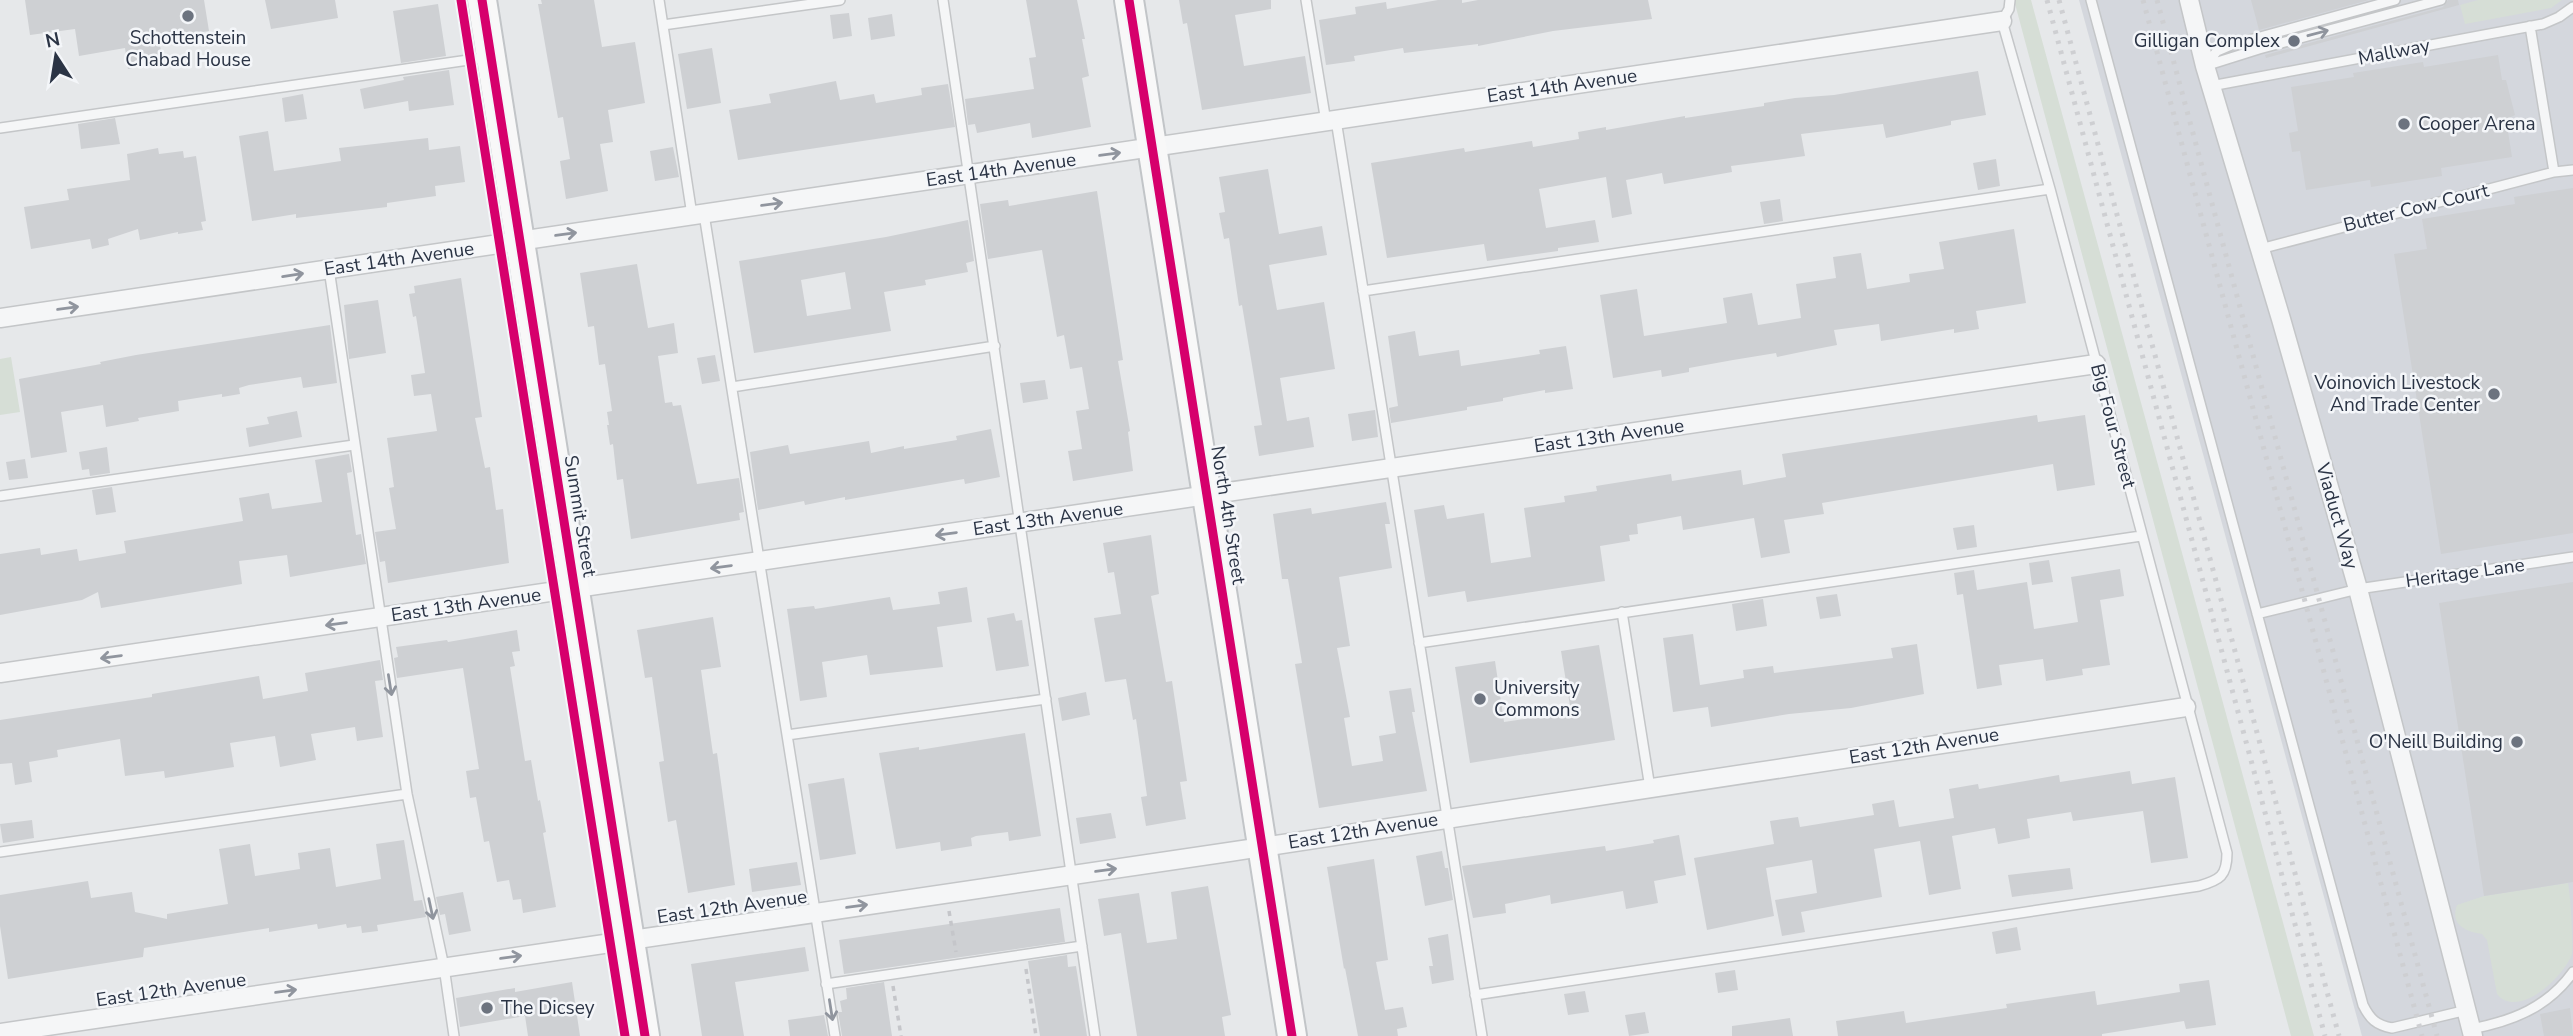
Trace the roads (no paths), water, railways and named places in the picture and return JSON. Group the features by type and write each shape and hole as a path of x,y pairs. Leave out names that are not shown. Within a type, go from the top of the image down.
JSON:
{"main road":[{"name":"Summit Street","path":"482,0 645,1036"},
{"name":"North 4th Street","path":"1129,0 1292,1036"}],"street":[{"name":"Viaduct Way","path":"2189,0 2205,66 2358,589 2472,1032"},
{"name":"East 14th Avenue","path":"0,318 2002,21"},
{"name":"East 13th Avenue","path":"0,673 2096,364"},
{"name":"East 12th Avenue","path":"0,1033 1262,847 2186,707"}],"lane":[{"path":"659,0 732,387 835,1036"},
{"path":"663,25 840,0"},
{"path":"943,0 1095,1036"},
{"path":"1306,0 1363,290 1482,1036"},
{"path":"2002,21 2009,9 2010,0"},
{"path":"2091,0 2363,1005 2370,1018 2380,1026 2392,1028 2467,1010"},
{"path":"2205,66 2217,51 2231,45 2395,0"},
{"path":"2205,66 2441,0"},
{"name":"Mallway","path":"2211,86 2530,26 2559,17 2573,7"},
{"name":"Big Four Street","path":"1475,995 2199,886 2216,881 2224,873 2227,853 2050,189 2002,21"},
{"path":"2530,26 2554,172"},
{"path":"0,128 491,56"},
{"name":"Butter Cow Court","path":"2260,249 2554,172 2573,170"},
{"path":"1363,290 2050,189"},
{"path":"328,269 407,794 444,967 453,1036"},
{"path":"732,387 995,346"},
{"path":"0,496 354,445"},
{"path":"1419,643 2141,536"},
{"name":"Heritage Lane","path":"2257,614 2358,589 2573,558"},
{"path":"1622,612 1650,788"},
{"path":"787,735 1046,699"},
{"path":"0,852 407,794"},
{"path":"827,984 1082,946"},
{"path":"2472,1032 2525,1014 2553,996 2573,972"}],"railway":[{"path":"2047,0 2325,1036"},
{"path":"2059,0 2339,1036"},
{"path":"2143,0 2422,1036"},
{"path":"2157,0 2437,1036"}],"place":[{"name":"Schottenstein Chabad House","path":"188,16"},
{"name":"Gilligan Complex","path":"2294,41"},
{"name":"Cooper Arena","path":"2404,124"},
{"name":"Voinovich Livestock And Trade Center","path":"2494,394"},
{"name":"University Commons","path":"1480,699"},
{"name":"O'Neill Building","path":"2517,742"},
{"name":"The Dicsey","path":"487,1008"}]}
